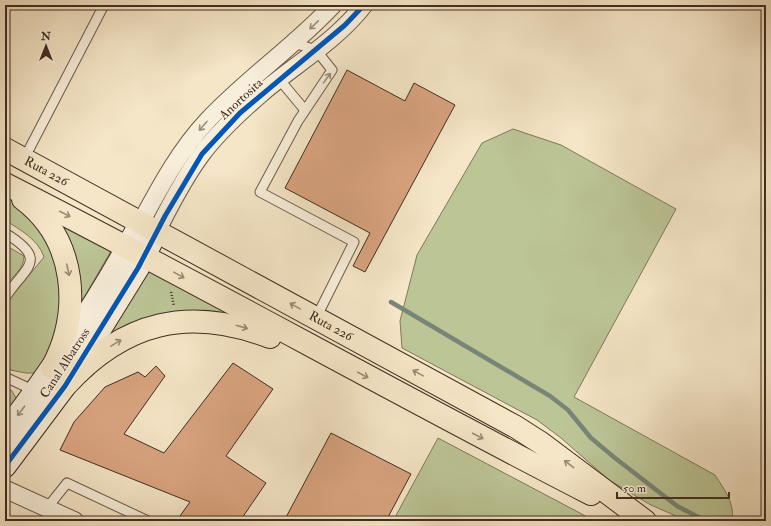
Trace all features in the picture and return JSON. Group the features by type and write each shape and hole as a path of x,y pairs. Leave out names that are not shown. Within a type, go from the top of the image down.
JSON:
{"main road":[{"name":"Ruta 226","path":"5,149 516,427 541,442 644,521"},
{"name":"Ruta 226","path":"5,184 133,258 329,357 644,521"},
{"path":"5,184 29,204 41,217 59,243 67,266 70,285 70,320 60,353 52,368"},
{"path":"65,386 92,360 122,339 148,328 175,322 205,321 234,325 329,357"}],"street":[{"name":"Anortosita","path":"149,227 188,143 228,100 294,43 333,5"},
{"name":"Anortosita","path":"149,227 202,154 240,113 279,79 345,26 364,5"},
{"path":"133,258 149,227"},
{"name":"Canal Albatross","path":"5,432 36,392 133,258"},
{"name":"Canal Albatross","path":"5,466 65,386 133,258"},
{"path":"5,489 75,521"}],"lane":[{"path":"24,159 104,5"},
{"path":"294,43 316,50 332,70 304,109 260,192 354,242 316,318"},
{"path":"279,79 304,109"},
{"path":"5,233 20,242 26,249 30,257 30,265 25,274 5,298"},
{"path":"5,377 36,392"},
{"path":"47,508 67,483 148,521"}],"path":[{"path":"168,288 173,295 175,322"}],"green space":[{"path":"513,129 561,145 676,209 574,397 715,475 730,502 732,508 732,521 687,521 649,504 609,480 561,438 537,420 402,348 400,321 417,255 482,143"},
{"path":"5,197 19,204 53,241 66,317 37,373 26,373 5,369 5,305 44,257 33,240 5,220"},
{"path":"47,213 111,251 78,308"},
{"path":"5,245 24,256 24,261 18,272 5,286"},
{"path":"148,270 237,317 107,338"},
{"path":"5,387 12,391 16,398 5,416"},
{"path":"438,438 595,521 393,521"}],"building":[{"path":"347,70 405,101 414,83 455,105 365,272 353,266 370,233 285,188"},
{"path":"233,363 273,389 226,456 266,483 240,521 187,521 180,516 190,502 60,450 74,422 105,387 138,372 145,377 156,366 165,376 124,434 164,453"},
{"path":"331,433 411,474 386,521 284,521"}],"waterway":[{"path":"391,302 550,396 568,410 591,438 615,458 677,506 706,521"}],"cycle path":[{"path":"5,466 65,386 138,268 165,216 202,154 240,113 345,25 364,5"}]}
